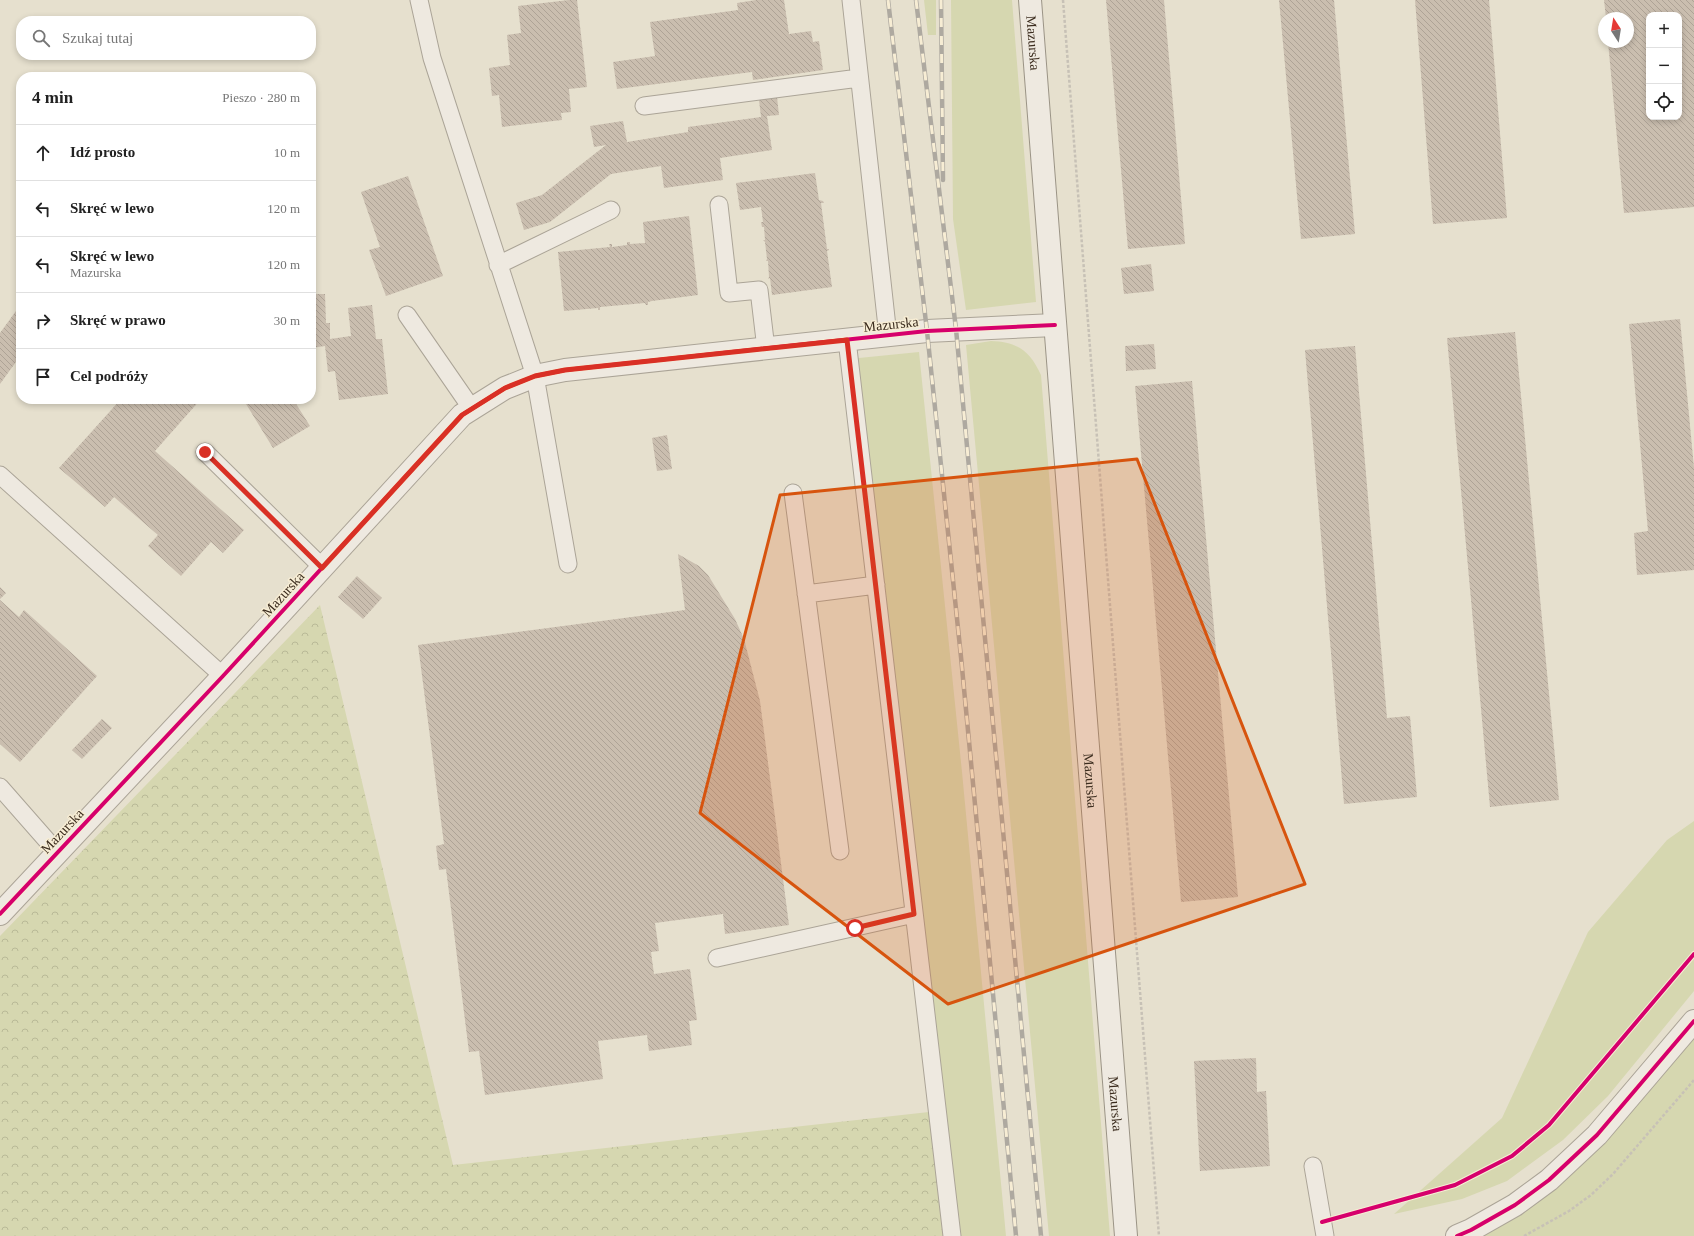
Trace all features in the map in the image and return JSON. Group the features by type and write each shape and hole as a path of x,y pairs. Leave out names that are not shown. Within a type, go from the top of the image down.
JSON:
{"street":[{"name":"Mazurska","path":"1030,0 1126,1236"},
{"name":"Mazurska","path":"0,914 223,676 462,415 505,388 535,376 565,370 956,329 1055,325"},
{"path":"1457,1236 1471,1230 1515,1205 1549,1180 1597,1135 1694,1021"}],"lane":[{"path":"419,0 432,58 535,376 568,564"},
{"path":"851,0 888,336"},
{"path":"644,106 859,78"},
{"path":"719,206 730,292 759,290 766,349"},
{"path":"498,265 611,210"},
{"path":"407,315 472,409"},
{"path":"847,340 952,1236"},
{"path":"205,452 322,568"},
{"path":"0,475 223,676"},
{"path":"793,493 840,850"},
{"path":"806,594 876,585"},
{"path":"0,787 57,852"},
{"path":"717,958 914,914"},
{"path":"1314,1166 1325,1236"}],"path":[{"path":"1063,0 1159,1236"},
{"path":"1524,1236 1569,1211 1591,1195 1613,1174 1694,1080"}],"highlighted area":[{"path":"1137,459 1305,884 948,1004 700,813 780,495"}],"green space":[{"path":"924,0 936,0 936,35 928,35"},
{"path":"951,0 1012,0 1036,302 966,310 953,219"},
{"path":"991,341 1009,343 1022,349 1032,360 1041,375 1110,1236 1049,1236 966,345"},
{"path":"919,352 962,772 1006,1236 952,1236 849,359"},
{"path":"320,605 453,1165 938,1111 952,1236 0,1236 0,936"},
{"path":"1694,821 1694,991 1608,1096 1563,1140 1507,1181 1462,1199 1394,1214 1502,1118 1588,932 1667,840"},
{"path":"1694,1021 1694,1236 1457,1236 1515,1205"}],"building":[{"path":"577,0 587,87 569,89 571,112 561,113 562,120 502,127 499,95 492,96 489,68 510,65 507,35 521,33 518,6"},
{"path":"756,0 784,0 789,34 811,31 813,42 819,41 823,70 753,80 752,72 617,89 613,62 655,56 650,22 738,10 737,3"},
{"path":"1106,0 1164,0 1185,244 1128,249"},
{"path":"1279,0 1334,0 1355,234 1301,239"},
{"path":"1415,0 1489,0 1507,218 1433,224"},
{"path":"1604,0 1694,0 1694,207 1624,213 1609,48 1634,48 1634,12 1605,12"},
{"path":"777,97 779,115 767,116 772,150 720,158 723,180 664,188 661,166 611,174 550,222 524,230 516,203 542,195 606,145 594,147 590,126 623,121 627,142 688,132 688,127 761,117 759,100"},
{"path":"815,173 819,200 823,201 824,203 821,203 827,249 829,249 827,251 832,287 772,295 770,278 768,279 768,261 766,261 765,242 763,240 765,240 764,227 762,227 761,222 763,222 761,207 740,210 736,183"},
{"path":"408,176 443,276 386,296 369,250 380,247 361,192"},
{"path":"689,216 698,295 652,301 648,302 648,305 645,303 600,307 600,310 598,310 598,308 564,311 558,252 610,247 609,244 612,244 612,247 627,245 627,242 630,242 630,244 645,243 643,222"},
{"path":"1151,264 1154,291 1124,294 1121,268"},
{"path":"316,294 325,294 326,323 330,323 330,339 351,336 348,308 372,305 376,339 382,339 388,394 339,400 335,371 328,372 325,346 316,347"},
{"path":"16,311 16,362 0,384 0,333"},
{"path":"1680,319 1694,468 1694,570 1637,575 1634,533 1648,531 1629,324"},
{"path":"1515,332 1559,800 1490,807 1447,338"},
{"path":"1154,344 1156,369 1126,371 1125,346"},
{"path":"1355,346 1387,718 1410,716 1417,797 1344,804 1305,350"},
{"path":"1192,381 1238,897 1181,902 1135,386"},
{"path":"117,404 197,404 155,451 244,530 223,553 211,542 181,576 148,546 158,535 114,497 105,507 59,468"},
{"path":"246,404 296,404 310,426 273,448"},
{"path":"667,435 672,469 657,471 652,438"},
{"path":"678,554 699,566 708,575 735,619 744,639 760,701 789,925 725,934 723,914 655,923 659,951 651,952 654,974 690,969 697,1020 689,1021 692,1045 649,1051 647,1035 598,1041 603,1079 485,1095 479,1051 469,1052 446,869 439,870 436,846 444,844 418,645 685,610"},
{"path":"357,576 382,598 363,619 338,597"},
{"path":"0,587 6,593 0,599"},
{"path":"0,600 19,617 24,610 97,676 20,762 0,744"},
{"path":"102,719 112,728 82,759 72,750"},
{"path":"1256,1058 1257,1092 1266,1091 1270,1166 1200,1171 1194,1061"}],"railway":[{"path":"888,0 927,331 961,657 1016,1236"},
{"path":"916,0 956,329 1041,1236"},
{"path":"941,0 943,180"}],"cycle path":[{"path":"0,914 223,676 462,415 505,388 535,376 565,370 927,331 1055,325"},
{"path":"1322,1222 1455,1185 1512,1156 1549,1125 1694,954"},
{"path":"1457,1236 1471,1230 1515,1205 1549,1180 1597,1135 1694,1021"}],"route":[{"path":"205,452 322,568 462,415 505,388 535,376 565,370 847,340 914,914 855,928"}]}
